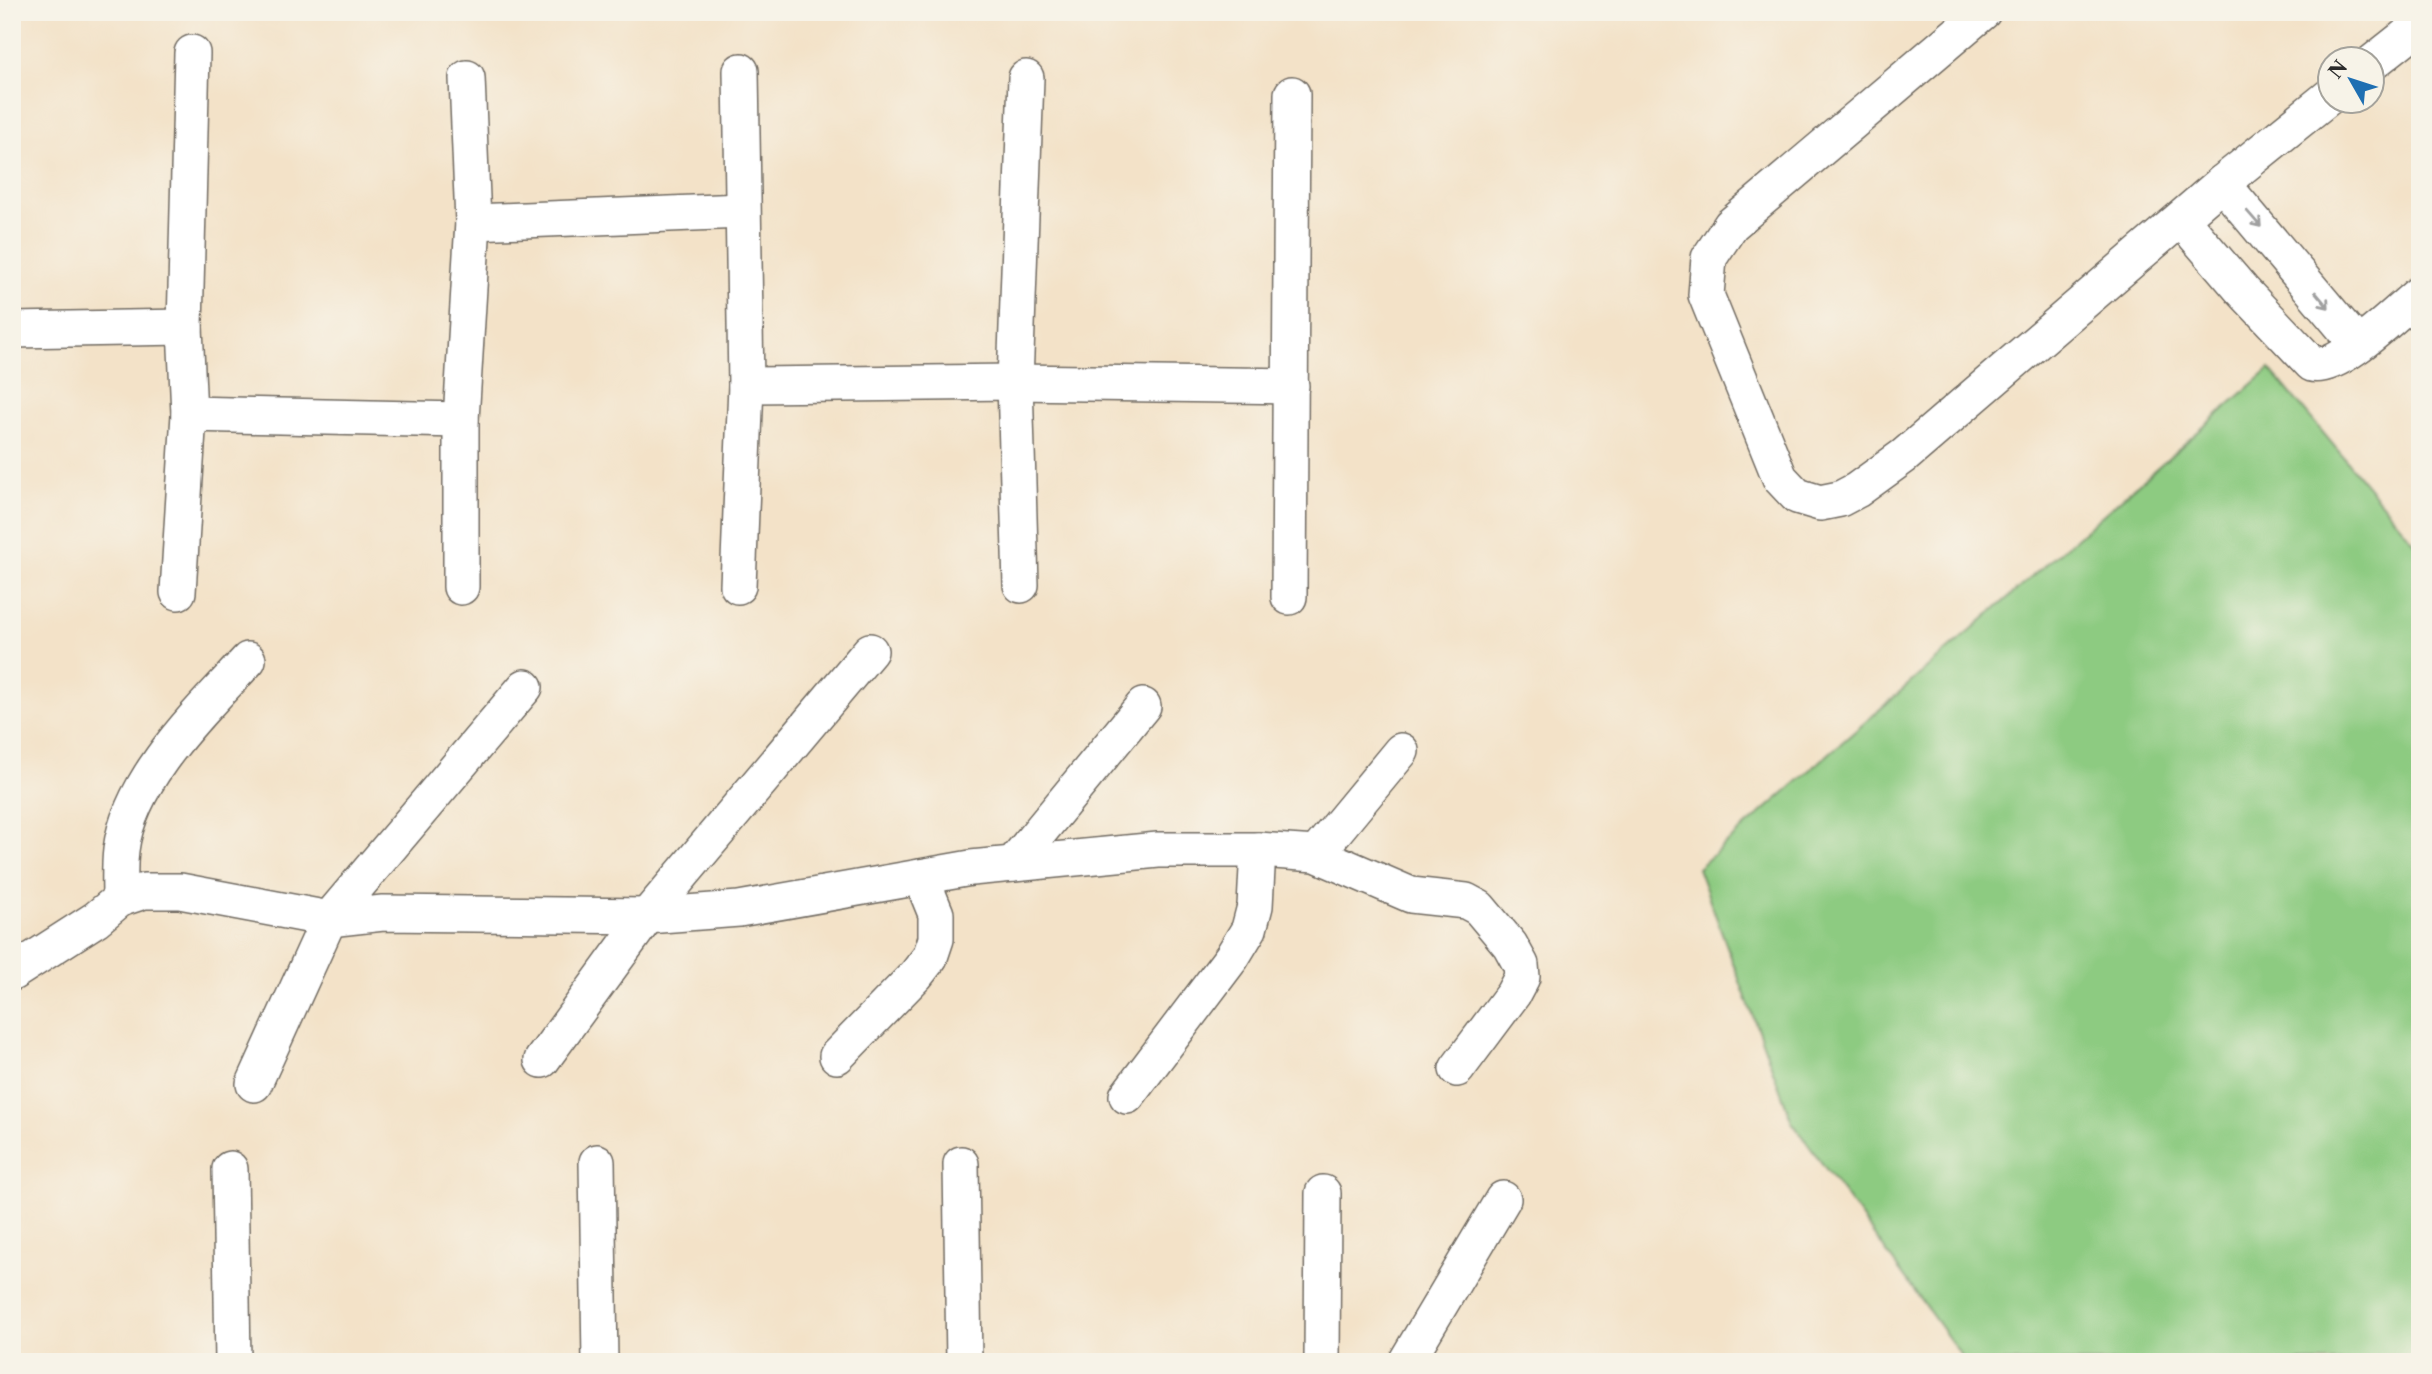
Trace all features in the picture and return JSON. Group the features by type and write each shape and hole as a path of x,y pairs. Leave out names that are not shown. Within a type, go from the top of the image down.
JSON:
{"street":[{"path":"1983,12 1731,225 1709,258 1706,295 1780,478 1797,496 1820,503 1840,499 1904,456 2222,183 2316,107"},
{"path":"2386,52 2420,25"},
{"path":"178,592 189,414 185,327 192,53"},
{"path":"738,586 746,385 741,71"},
{"path":"461,587 461,421 473,222 467,78"},
{"path":"1021,585 1015,382 1026,78"},
{"path":"1289,597 1292,94"},
{"path":"2222,183 2358,345"},
{"path":"473,222 742,211"},
{"path":"2181,219 2306,359 2318,365 2330,363 2358,345 2420,293"},
{"path":"12,330 185,327"},
{"path":"746,385 1015,382 1291,386"},
{"path":"189,414 461,421"},
{"path":"542,1060 647,916 870,651"},
{"path":"120,899 121,850 128,821 149,777 196,717 248,660"},
{"path":"254,1084 330,919 525,687"},
{"path":"1013,864 1143,706"},
{"path":"1316,854 1401,751"},
{"path":"12,973 96,919 120,899 144,891 180,891 330,919 383,913 647,916 739,909 971,868 1158,850 1258,850 1316,854 1411,895 1466,901 1479,908 1510,944 1521,965 1522,978 1457,1069"},
{"path":"1127,1096 1232,957 1249,929 1255,906 1258,850"},
{"path":"837,1056 916,975 930,957 936,939 936,914 921,877"},
{"path":"597,1162 600,1362"},
{"path":"961,1164 964,1362"},
{"path":"230,1169 233,1362"},
{"path":"1322,1362 1323,1193"},
{"path":"1406,1362 1503,1199"}],"green space":[{"path":"2270,369 2420,549 2420,1362 1966,1362 1792,1122 1698,868"}]}
